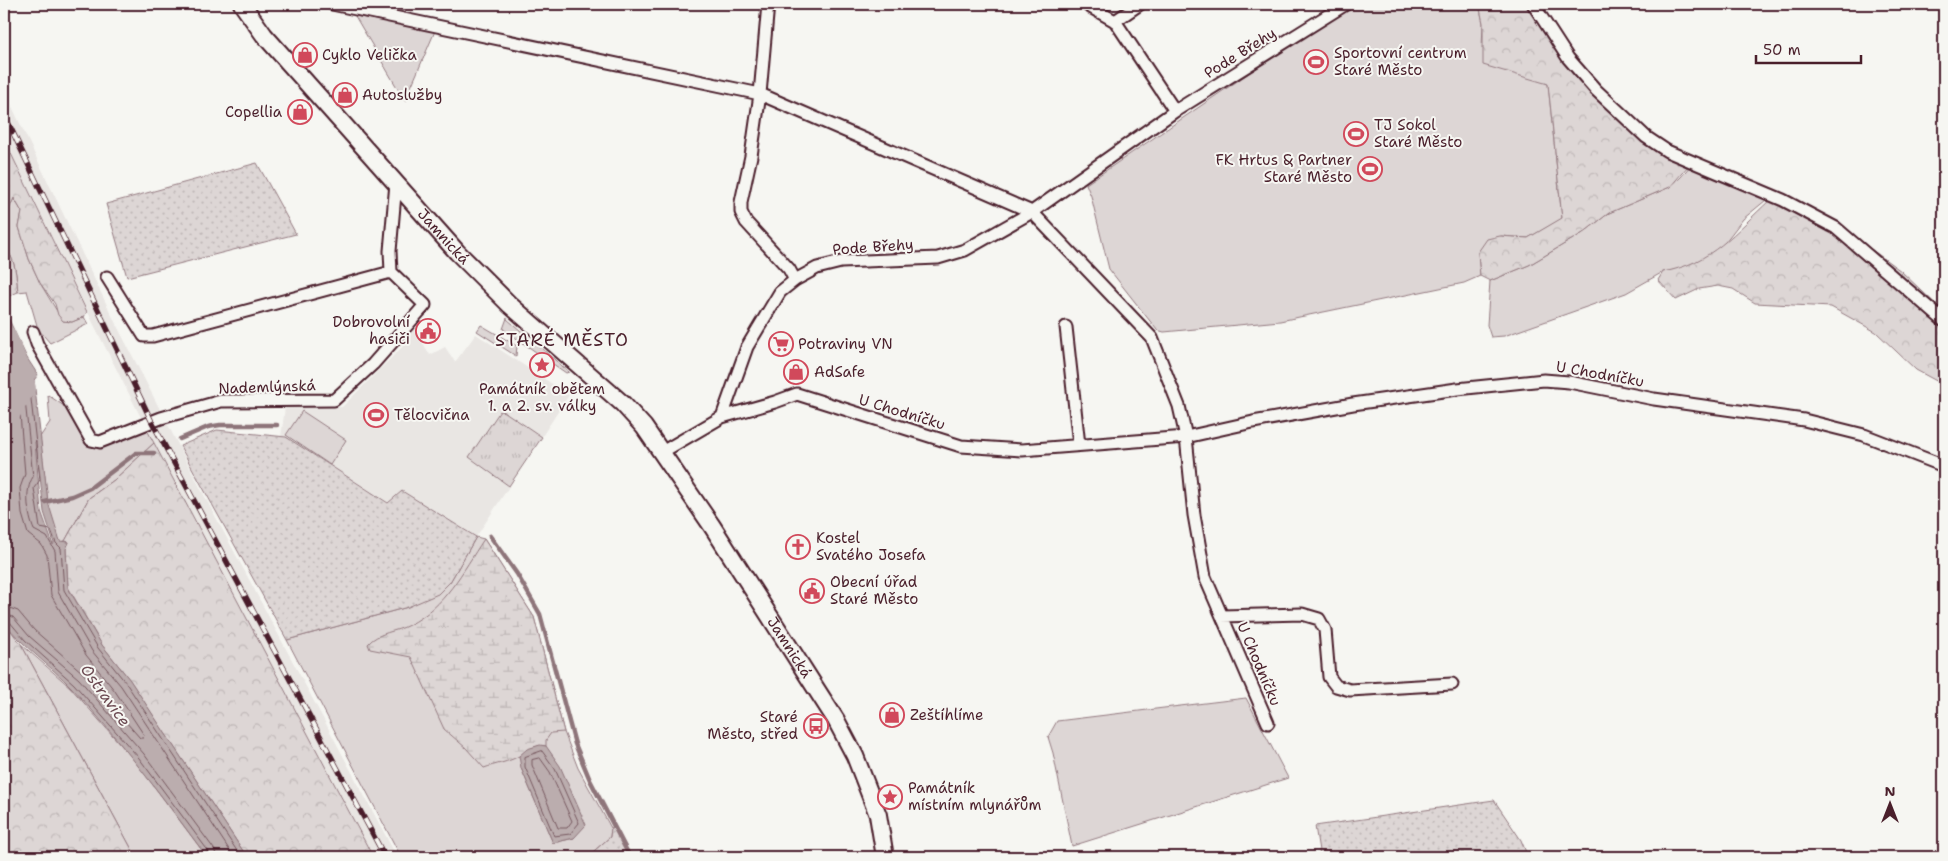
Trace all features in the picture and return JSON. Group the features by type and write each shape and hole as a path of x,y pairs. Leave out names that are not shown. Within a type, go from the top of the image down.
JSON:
{"main road":[{"name":"Jamnická","path":"242,4 264,35 457,252 510,305 623,404 662,452 798,659 856,756 878,815 885,857"}],"street":[{"path":"332,4 760,94 1032,212"},
{"path":"662,452 722,417 748,347 780,292 794,280 789,269 746,222 741,212 741,202 751,156 760,94 768,4"},
{"path":"1085,4 1116,21 1175,111"},
{"path":"1116,21 1140,4"},
{"name":"Pode Břehy","path":"794,280 817,268 841,262 938,258 965,250 1032,212 1175,111 1346,4"},
{"path":"1533,4 1568,58 1596,90 1646,137 1667,151 1783,200 1836,228 1944,321"},
{"path":"107,277 144,336 153,336 391,272 390,251 396,183"},
{"name":"U Chodníčku","path":"1032,212 1152,338 1179,406 1186,437 1194,515 1206,577 1268,723"},
{"name":"Nademlýnská","path":"33,332 37,344 92,440 107,442 161,418 221,401 334,400 373,364 425,305 391,272"},
{"path":"1066,327 1079,445"},
{"name":"U Chodníčku","path":"722,417 797,394 961,446 1022,450 1186,437 1253,422 1353,404 1457,389 1544,380 1569,382 1654,399 1804,420 1864,435 1944,466"},
{"name":"U Chodníčku","path":"1222,616 1302,614 1319,619 1325,630 1329,677 1336,686 1350,690 1452,684"}],"shaded area":[{"path":"4,90 115,322 205,497 397,857 373,857 186,506 97,331 4,139"},
{"path":"414,328 430,355 445,347 455,362 476,334 569,395 476,537 402,491 389,503 287,438 281,437 285,407 342,407 407,342"}],"green space":[{"name":"TJ Sokol Staré Město","path":"1358,4 1479,4 1483,23 1482,48 1548,84 1562,219 1528,238 1501,236 1478,252 1480,276 1464,283 1280,321 1164,332 1157,330 1109,269 1091,196 1086,184 1302,37"},
{"path":"1479,4 1528,4 1594,94 1688,166 1670,187 1609,213 1583,233 1529,265 1490,281 1480,276 1478,252 1487,239 1500,236 1528,238 1562,218 1548,84 1483,65 1483,23"},
{"path":"355,16 435,31 405,101"},
{"path":"4,139 87,312 84,317 72,322 63,321 58,315 55,304 40,283 29,259 19,227 22,212 14,198 4,220"},
{"path":"257,163 296,234 127,277 106,204"},
{"path":"1690,166 1753,192 1766,200 1743,219 1722,246 1699,262 1685,268 1663,272 1626,293 1504,336 1491,337 1487,325 1490,281 1529,265 1583,233 1609,213 1670,187"},
{"path":"14,198 22,212 19,227 29,259 40,283 63,321 72,322 84,317 88,324 50,343 38,329 27,291 18,292 13,262 4,247 4,220"},
{"path":"1770,200 1857,239 1901,271 1944,312 1944,385 1916,370 1876,332 1831,307 1755,303 1733,289 1718,286 1699,289 1676,300 1658,280 1663,272 1680,268 1709,254 1733,235"},
{"path":"4,247 13,262 18,292 4,298"},
{"path":"507,318 569,372 566,373 503,329"},
{"path":"481,325 517,346 516,356 477,331"},
{"path":"48,395 64,406 92,447 101,447 146,428 154,443 114,480 89,498 65,541 60,542 49,510 40,437 50,422"},
{"path":"302,411 346,440 330,465 286,435"},
{"path":"500,411 505,412 542,437 509,486 469,457"},
{"path":"217,430 286,437 388,503 402,491 476,537 450,582 438,594 408,607 287,640 180,446"},
{"path":"154,443 373,857 247,857 129,679 102,645 68,587 66,549 69,542 65,541 89,498 114,480"},
{"path":"476,537 484,539 534,617 564,732 578,768 611,828 610,837 594,851 591,857 401,857 287,640 408,607 450,582","holes":["521,768 574,838 553,843"]},
{"path":"484,539 534,617 564,732 551,733 546,740 546,746 535,747 511,760 484,768 466,748 444,729 411,657 370,649 368,644 377,637 409,625 433,608 452,587"},
{"path":"4,622 21,644 136,857 4,857"},
{"path":"21,644 70,687 135,761 207,857 136,857"},
{"path":"1246,698 1288,778 1072,846 1048,737 1057,721"},
{"path":"1494,800 1521,840 1528,857 1320,857 1315,826"},
{"path":"614,826 630,857 591,857 594,851 610,837 611,828"}],"water":[{"path":"4,309 27,358 38,375 34,380 48,502 60,541 69,542 66,549 68,588 102,645 130,680 247,857 207,857 142,771 90,708 4,622 4,396 15,390 16,379 13,357 4,337","holes":["36,441 44,512 53,545 41,511"]},
{"path":"540,745 546,746 560,766 586,825 574,838 553,843 521,768 519,756 527,749"}],"waterway":[{"name":"Ostravice","path":"4,337 19,372 23,387 4,419"},
{"path":"180,439 208,427 220,425 277,425"},
{"path":"45,502 72,496 90,488 136,453 154,453"},
{"path":"490,536 517,574 540,614 575,744 590,780 630,857"}],"railway":[{"path":"4,114 152,422 385,857"}],"place":[{"name":"Cyklo Velička","path":"305,55"},
{"name":"Sportovní centrum Staré Město","path":"1316,62"},
{"name":"Autoslužby","path":"345,95"},
{"name":"Copellia","path":"300,112"},
{"name":"TJ Sokol Staré Město","path":"1356,134"},
{"name":"FK Hrtus & Partner Staré Město","path":"1370,169"},
{"name":"Dobrovolní hasiči","path":"428,331"},
{"name":"Potraviny VN","path":"781,344"},
{"name":"Památník obětem 1. a 2. sv. války","path":"542,365"},
{"name":"AdSafe","path":"796,372"},
{"name":"Tělocvična","path":"376,415"},
{"name":"Kostel Svatého Josefa","path":"798,547"},
{"name":"Obecní úřad Staré Město","path":"812,591"},
{"name":"Zeštíhlíme","path":"892,715"},
{"name":"Staré Město, střed","path":"816,726"},
{"name":"Památník místním mlynářům","path":"890,797"}],"district":[{"name":"STARÉ MĚSTO","path":"562,340"}]}
